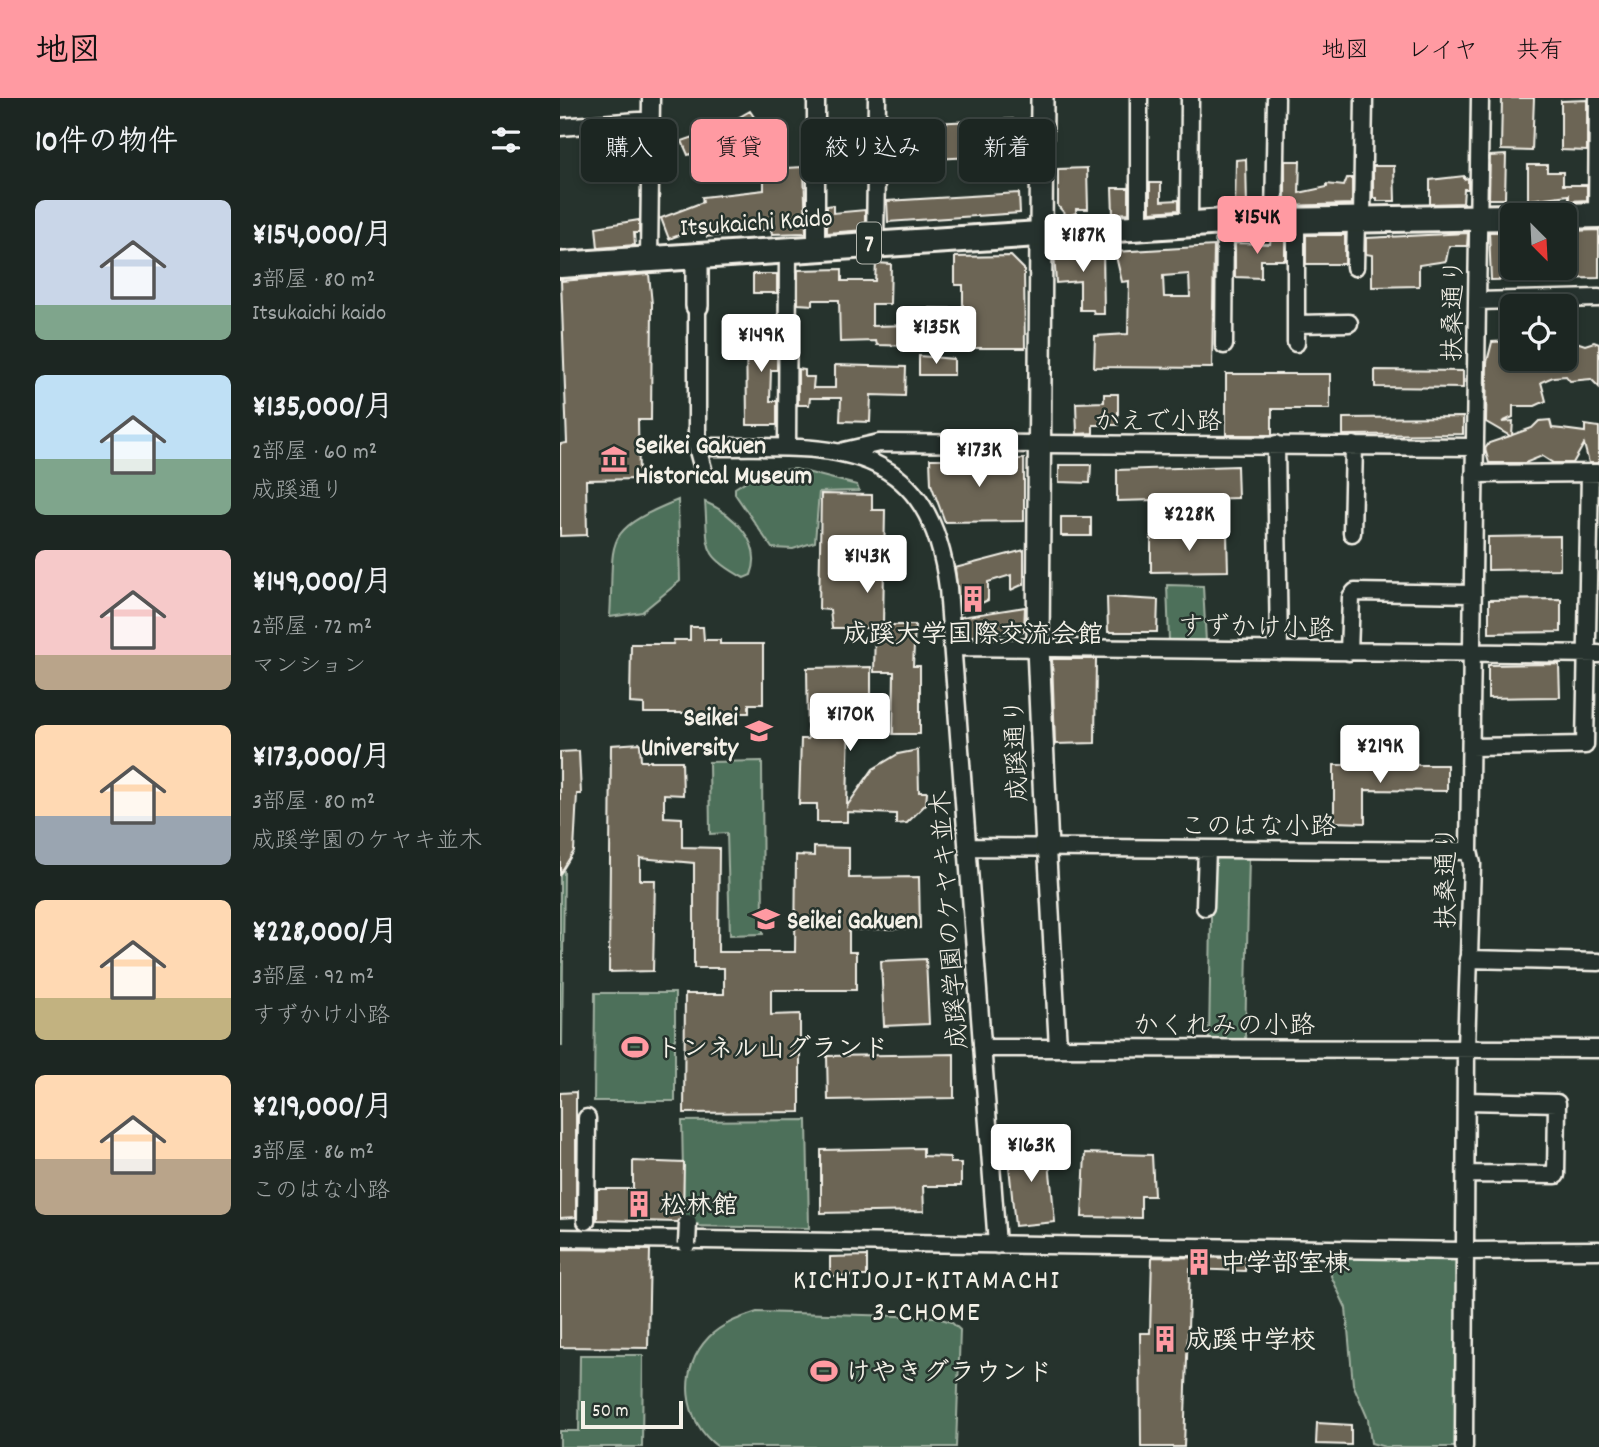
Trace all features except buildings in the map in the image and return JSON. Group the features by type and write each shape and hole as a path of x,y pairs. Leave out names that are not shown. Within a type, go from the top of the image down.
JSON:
{"main road":[{"path":"1577,216 1598,215"},
{"name":"7","path":"1041,232 1225,222 1500,217"},
{"name":"Itsukaichi Kaido","path":"560,265 1041,232"}],"street":[{"path":"651,98 651,119"},
{"path":"816,98 816,247"},
{"path":"875,243 877,98"},
{"path":"1041,445 1042,98"},
{"path":"1139,98 1139,227"},
{"path":"1189,224 1190,98"},
{"path":"1276,98 1296,343"},
{"path":"1355,267 1364,98"},
{"name":"扶桑通り","path":"1464,1447 1463,1251 1472,864 1469,851 1480,98"},
{"path":"1598,98 1598,215"},
{"path":"560,127 581,125"},
{"path":"649,258 650,182"},
{"path":"1224,345 1225,222"},
{"path":"787,447 789,249"},
{"path":"696,255 697,447 703,469"},
{"path":"1477,301 1599,298"},
{"path":"1296,324 1349,323"},
{"name":"かえで小路","path":"844,451 879,443 1474,447"},
{"path":"1276,444 1279,651"},
{"name":"成蹊通り","path":"1041,445 1038,648 1047,849"},
{"path":"1352,533 1354,445"},
{"name":"成蹊学園のケヤキ並木","path":"697,447 787,447 844,451 885,470 915,492 937,537 945,563 953,647 996,1245"},
{"path":"1471,747 1585,745 1593,654 1595,473 1474,474"},
{"path":"1349,652 1351,597 1355,592 1474,594"},
{"name":"すずかけ小路","path":"953,647 1593,654"},
{"name":"このはな小路","path":"967,846 1047,849 1469,851"},
{"path":"1047,849 1058,1047"},
{"path":"1205,906 1207,849"},
{"path":"1468,959 1599,962"},
{"name":"かくれみの小路","path":"983,1048 1599,1049"},
{"path":"1466,1174 1556,1175 1557,1103 1467,1101"},
{"path":"586,1220 587,1118"},
{"path":"687,1244 688,1223"},
{"path":"560,1238 1463,1251 1599,1250"}],"green space":[{"path":"795,469 857,485 859,491 819,492 815,542 793,549 772,548 735,494 735,488 762,471"},
{"path":"678,500 680,581 642,612 610,617 616,541 635,521"},
{"path":"705,502 726,514 750,541 754,563 751,575 744,578 713,556 707,540"},
{"path":"1167,585 1203,586 1206,642 1169,641"},
{"path":"762,761 763,934 730,935 727,833 710,834 709,762"},
{"path":"1249,855 1245,1043 1209,1042 1212,856"},
{"path":"560,871 564,871 562,1045 560,1045"},
{"name":"トンネル山グランド","path":"595,993 675,993 675,1101 594,1101"},
{"path":"807,1120 809,1228 684,1226 682,1121"},
{"path":"1331,1248 1461,1254 1457,1447 1385,1447 1371,1443 1368,1419 1353,1384 1346,1308 1331,1276"},
{"name":"けやきグラウンド","path":"757,1312 935,1317 951,1322 960,1330 956,1447 718,1447 706,1436 691,1409 688,1395 692,1364 699,1350 719,1328"},
{"path":"580,1355 643,1355 642,1447 560,1447 560,1431 579,1431"}],"place":[{"name":"Seikei Gakuen Historical Museum","path":"614,459"},
{"name":"成蹊大学国際交流会館","path":"973,599"},
{"name":"Seikei University","path":"759,731"},
{"name":"Seikei Gakuen","path":"766,919"},
{"name":"トンネル山グランド","path":"635,1047"},
{"name":"松林館","path":"639,1204"},
{"name":"中学部室棟","path":"1199,1262"},
{"name":"成蹊中学校","path":"1165,1339"},
{"name":"けやきグラウンド","path":"824,1371"}],"district":[{"name":"KICHIJOJI-KITAMACHI 3-CHOME","path":"927,1294"}]}
